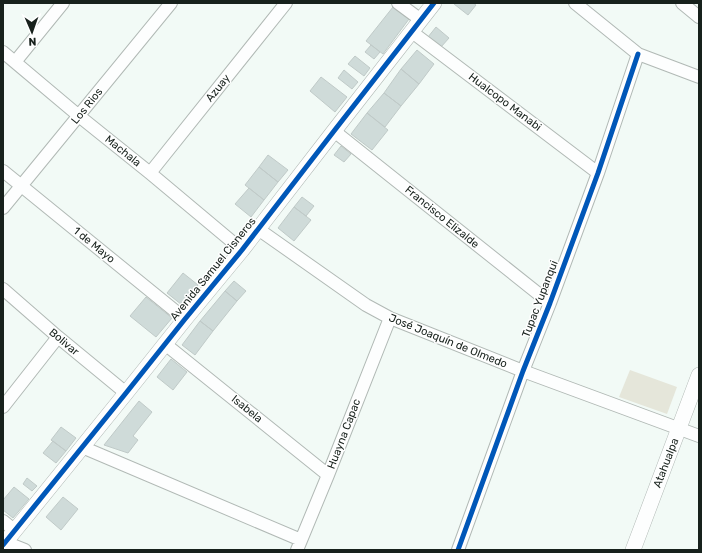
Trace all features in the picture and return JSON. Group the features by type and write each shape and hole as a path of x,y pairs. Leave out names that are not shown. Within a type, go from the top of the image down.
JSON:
{"street":[{"path":"15,62 63,3"},
{"name":"Los Rios","path":"3,208 171,3"},
{"name":"Azuay","path":"150,173 286,3"},
{"name":"Hualcopo Manabi","path":"398,3 416,26 598,173"},
{"name":"Avenida Samuel Cisneros","path":"6,534 82,447 242,250 434,3"},
{"path":"575,3 638,54 699,77"},
{"path":"682,3 699,17"},
{"name":"Machala","path":"3,52 242,250"},
{"name":"Tupac Yupanqui","path":"458,550 598,173 638,54"},
{"name":"Francisco Elizalde","path":"334,130 550,303"},
{"name":"1 de Mayo","path":"3,171 185,319"},
{"name":"José Joaquín de Olmedo","path":"258,229 366,305 390,318 523,372 699,436"},
{"name":"Bolivar","path":"3,289 126,393"},
{"name":"Huayna Capac","path":"299,545 390,318"},
{"path":"3,407 58,337"},
{"name":"Isabela","path":"165,344 328,475"},
{"name":"Atahualpa","path":"633,550 699,375"},
{"path":"82,447 299,545"},
{"path":"6,534 25,550"}],"shaded area":[{"path":"630,370 677,387 667,414 619,397"}],"building":[{"path":"473,3 476,5 468,15 454,4"},
{"path":"393,7 409,19 383,54 366,41"},
{"path":"436,27 449,38 441,47 428,37"},
{"path":"371,45 380,52 374,59 365,52"},
{"path":"417,50 434,64 419,84 401,69"},
{"path":"355,56 370,68 364,76 348,64"},
{"path":"401,69 419,84 401,106 384,93"},
{"path":"344,70 358,82 352,89 338,78"},
{"path":"321,77 347,97 335,112 310,91"},
{"path":"384,93 401,106 385,127 367,113"},
{"path":"367,113 388,130 372,150 351,134"},
{"path":"341,146 351,154 344,162 334,155"},
{"path":"268,155 288,170 278,182 259,167"},
{"path":"259,167 278,182 264,200 245,185"},
{"path":"249,188 264,200 251,217 235,204"},
{"path":"302,197 314,206 306,216 294,207"},
{"path":"294,207 311,220 294,241 278,228"},
{"path":"183,273 198,285 182,305 167,293"},
{"path":"234,281 246,291 237,301 225,291"},
{"path":"225,291 237,301 213,331 200,321"},
{"path":"146,297 172,318 156,337 130,316"},
{"path":"200,321 213,331 195,355 182,345"},
{"path":"171,359 187,372 173,390 157,377"},
{"path":"139,401 152,412 133,436 138,440 128,453 104,445"},
{"path":"61,427 76,438 66,451 51,440"},
{"path":"53,441 66,451 56,463 43,453"},
{"path":"27,478 37,486 32,491 23,484"},
{"path":"14,487 29,499 13,518 3,510 3,500"},
{"path":"63,497 78,509 61,530 46,517"}],"cycle path":[{"path":"3,545 242,250 434,3"},
{"path":"458,550 523,371 598,173 638,54"}]}
